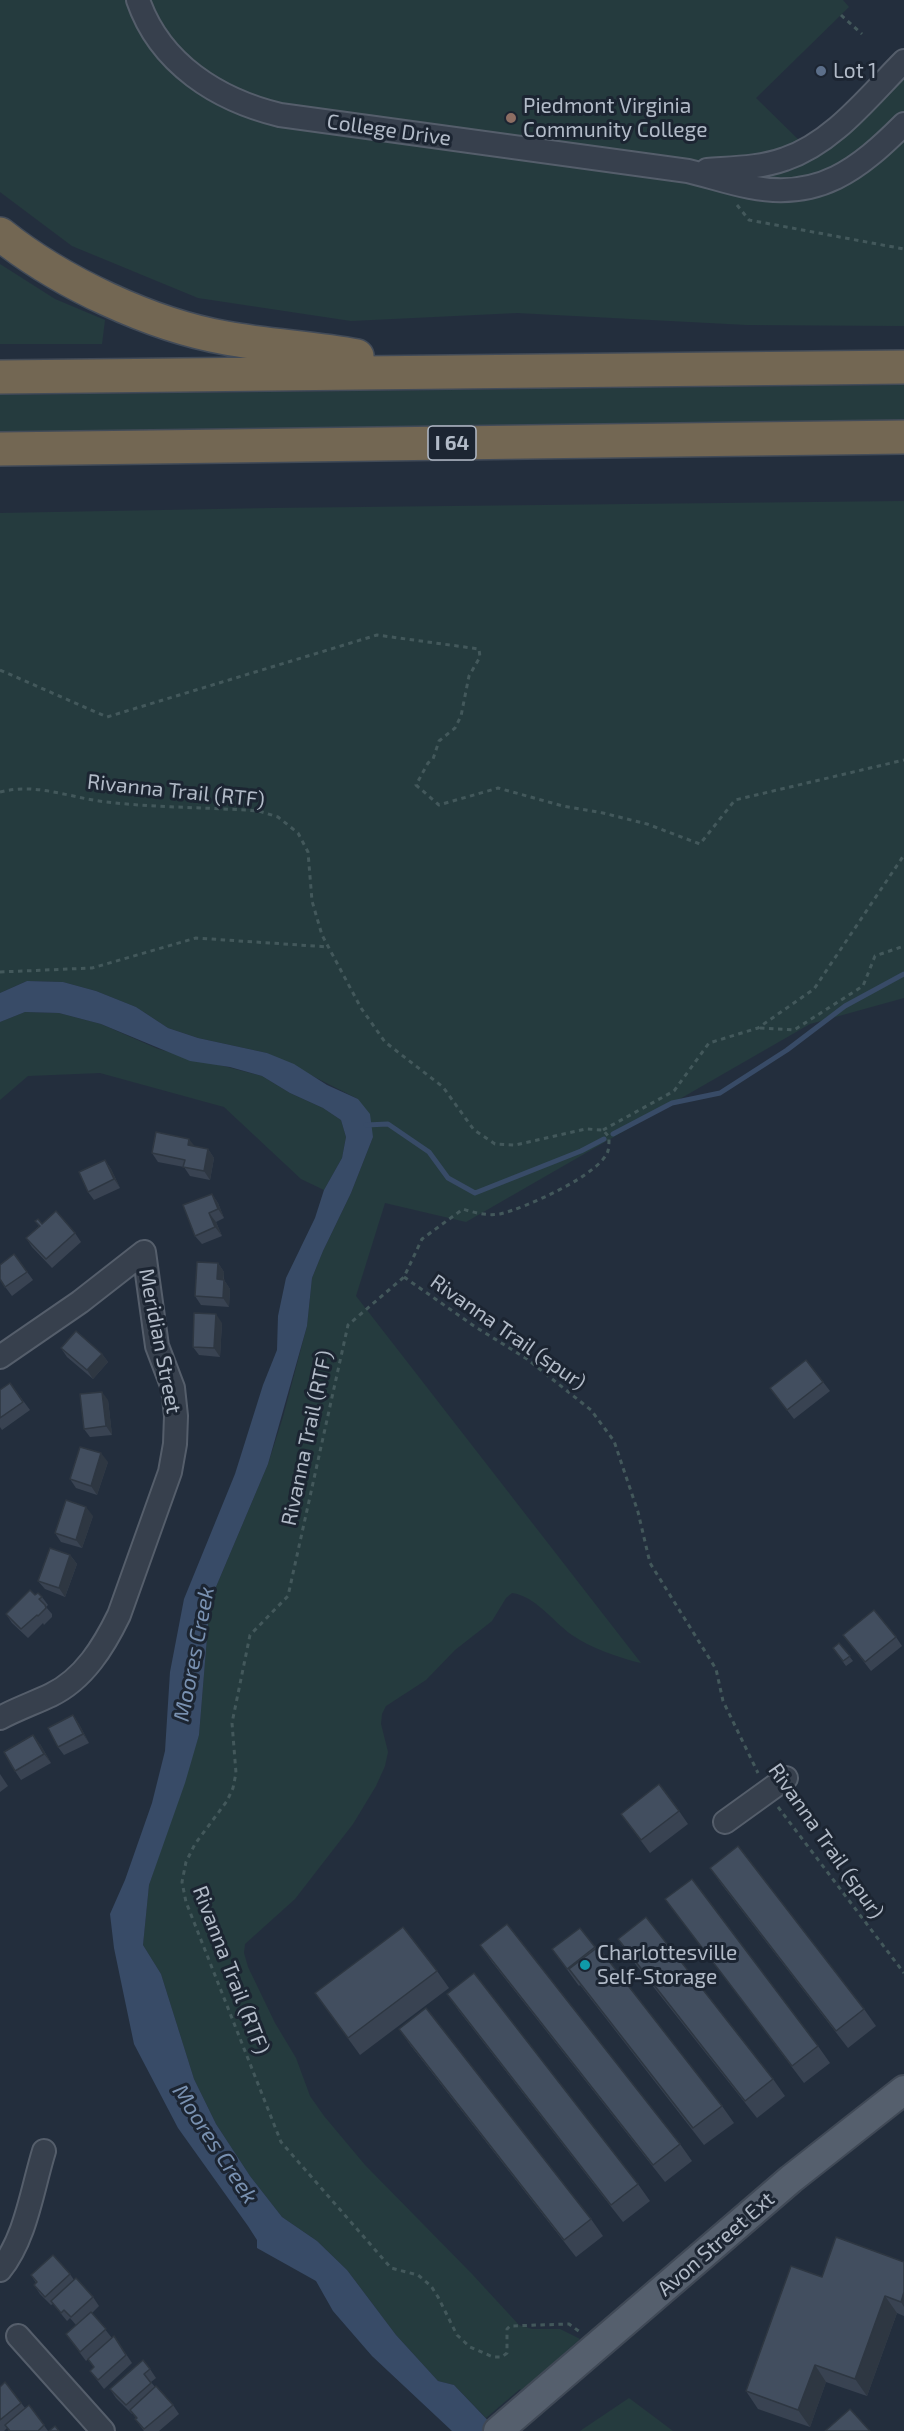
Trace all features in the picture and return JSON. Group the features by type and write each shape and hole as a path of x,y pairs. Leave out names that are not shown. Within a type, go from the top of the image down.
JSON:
{"highway":[{"path":"0,234 55,272 98,294 182,327 224,338 345,354 444,372"},
{"path":"0,377 904,367"},
{"name":"I 64","path":"10,449 904,437"}],"main road":[{"name":"Avon Street Ext","path":"498,2431 791,2179 904,2090"}],"street":[{"name":"College Drive","path":"138,0 150,26 183,67 219,94 238,103 280,115 688,171 778,191 825,183 837,178 863,162 904,124"},
{"name":"College Drive","path":"688,171 773,163 808,149 830,133 904,61"},
{"name":"Meridian Street","path":"0,1357 80,1302 144,1252 157,1346 173,1388 176,1416 175,1444 170,1472 119,1615 99,1651 77,1676 52,1694 0,1718"},
{"path":"725,1822 777,1784"},
{"path":"0,2270 18,2240 44,2151"},
{"path":"18,2336 103,2431"}],"path":[{"path":"841,15 862,34"},
{"path":"731,182 730,195 748,220 904,249"},
{"path":"0,670 107,717 376,635 479,649 480,657 469,676 461,716 455,728 439,741 433,759 428,763 416,785 439,805 498,788 563,807 603,813 646,824 700,844 735,800 904,760"},
{"name":"Rivanna Trail (RTF)","path":"0,792 53,790 99,801 259,811 278,817 298,833 308,852 312,901 322,935 361,1008 385,1042 443,1087 474,1130 495,1144 515,1145 586,1128 603,1130 609,1137 608,1151 596,1167 550,1195 499,1214 479,1214 463,1209 422,1239 404,1277 348,1325 288,1596 250,1635 232,1723 236,1773 233,1788 227,1801 195,1844 186,1862 182,1882 186,1902 281,2142 391,2268 418,2275 425,2280 438,2296 457,2335 480,2353 493,2357 502,2357 507,2353 507,2329 510,2326 569,2324 582,2333"},
{"path":"603,1130 674,1091 709,1043 758,1028 814,989 904,855"},
{"path":"0,972 92,968 196,938 329,947"},
{"path":"758,1028 794,1030 863,986 875,956 904,946"},
{"name":"Rivanna Trail (spur)","path":"404,1277 536,1366 591,1410 614,1441 638,1512 650,1563 716,1669 723,1701 777,1784 779,1809 904,1973"}],"green space":[{"path":"0,0 843,0 849,7 756,98 808,149 904,61 904,326 747,325 517,313 351,321 198,298 72,246 0,192"},
{"path":"0,264 55,299 105,320 102,344 0,344"},
{"path":"904,385 904,430 0,440 0,395"},
{"path":"904,501 904,998 810,1024 466,1222 385,1203 356,1296 641,1663 605,1652 580,1640 565,1630 537,1604 512,1593 506,1598 492,1621 455,1650 426,1680 386,1706 381,1724 388,1752 385,1766 376,1786 353,1824 295,1899 245,1944 244,1953 248,1967 275,2023 296,2058 310,2096 365,2165 519,2325 532,2329 560,2329 580,2339 522,2391 520,2389 486,2418 454,2385 438,2381 396,2335 347,2270 317,2241 282,2217 250,2176 216,2124 194,2079 161,1974 143,1945 149,1885 199,1735 210,1601 268,1464 283,1417 307,1326 312,1278 351,1193 373,1137 358,1099 267,1053 198,1038 168,1028 136,1007 96,991 63,982 27,981 0,993 0,513"},
{"path":"25,1012 59,1013 101,1024 158,1049 262,1076 341,1120 346,1137 342,1158 324,1190 301,1179 224,1107 100,1073 28,1076 0,1100 0,1022"},
{"path":"629,2398 673,2431 580,2431"}],"water":[{"name":"Moores Creek","path":"27,981 63,982 96,991 136,1007 168,1028 198,1038 267,1053 294,1064 327,1085 358,1099 370,1114 373,1137 351,1193 312,1278 307,1326 268,1464 210,1601 199,1735 185,1783 149,1885 143,1945 161,1974 194,2079 216,2124 250,2176 282,2217 317,2241 347,2270 396,2335 438,2381 454,2385 498,2431 452,2431 372,2356 333,2311 316,2281 257,2248 257,2240 248,2226 178,2128 134,2044 114,1948 110,1914 125,1880 152,1803 165,1751 170,1672 184,1599 235,1474 263,1385 277,1350 278,1316 286,1278 315,1218 324,1190 342,1158 346,1137 341,1120 262,1076 230,1067 190,1061 101,1024 59,1013 25,1012 0,1022 0,993"}],"building":[{"path":"156,1132 189,1139 188,1145 208,1149 204,1171 183,1167 185,1160 152,1153"},
{"path":"105,1160 114,1179 88,1192 79,1172"},
{"path":"212,1194 218,1209 209,1213 215,1227 195,1236 183,1205"},
{"path":"56,1211 75,1233 46,1259 26,1238 40,1226 35,1221 38,1219 42,1224"},
{"path":"14,1254 27,1272 5,1287 0,1279 0,1265"},
{"path":"197,1262 218,1263 217,1279 224,1280 223,1298 195,1296"},
{"path":"194,1313 216,1314 214,1348 193,1347"},
{"path":"76,1331 102,1354 87,1370 61,1348"},
{"path":"806,1360 823,1382 787,1410 770,1388"},
{"path":"10,1383 23,1402 0,1418 0,1390"},
{"path":"102,1392 106,1426 84,1429 80,1394"},
{"path":"80,1447 101,1453 91,1486 70,1479"},
{"path":"66,1500 86,1507 76,1540 55,1533"},
{"path":"50,1548 70,1555 59,1588 38,1581"},
{"path":"30,1590 42,1597 39,1599 46,1608 21,1629 6,1614"},
{"path":"874,1610 896,1637 865,1662 843,1635"},
{"path":"839,1643 850,1656 843,1661 833,1648"},
{"path":"73,1715 83,1734 58,1747 48,1728"},
{"path":"33,1735 44,1754 15,1771 4,1752"},
{"path":"659,1784 679,1811 641,1840 621,1814"},
{"path":"738,1846 864,2009 836,2031 710,1868"},
{"path":"692,1879 818,2046 792,2066 665,1899"},
{"path":"646,1917 773,2079 745,2101 618,1939"},
{"path":"507,1924 680,2144 653,2165 480,1945"},
{"path":"403,1927 437,1971 348,2038 315,1993"},
{"path":"580,1928 595,1947 567,1969 552,1949"},
{"path":"598,1947 722,2106 693,2128 569,1969"},
{"path":"474,1973 638,2184 611,2205 447,1994"},
{"path":"426,2008 591,2219 564,2240 399,2029"},
{"path":"836,2237 904,2262 904,2292 901,2302 885,2296 855,2379 815,2365 798,2410 746,2391 791,2266 822,2277"},
{"path":"53,2255 70,2274 45,2297 34,2285 37,2282 31,2275"},
{"path":"76,2278 93,2297 71,2317 64,2310 61,2313 51,2301"},
{"path":"91,2312 106,2329 80,2352 66,2334"},
{"path":"114,2336 126,2355 98,2380 90,2371 94,2367 88,2359"},
{"path":"143,2360 150,2369 144,2374 151,2383 126,2405 110,2389"},
{"path":"5,2382 21,2403 0,2420 0,2387"},
{"path":"156,2386 173,2405 144,2429 130,2410"},
{"path":"29,2405 44,2425 38,2431 10,2431 5,2425"},
{"path":"850,2409 870,2431 825,2431"},
{"path":"55,2426 59,2431 49,2431"}],"waterway":[{"path":"613,1134 672,1103 720,1093 787,1050 845,1006 904,974"},
{"path":"366,1125 388,1124 429,1152 448,1178 475,1193 581,1151 604,1139"}],"place":[{"name":"Lot 1","path":"821,71"},
{"name":"Piedmont Virginia Community College","path":"511,118"},
{"name":"Charlottesville Self-Storage","path":"585,1965"}]}
